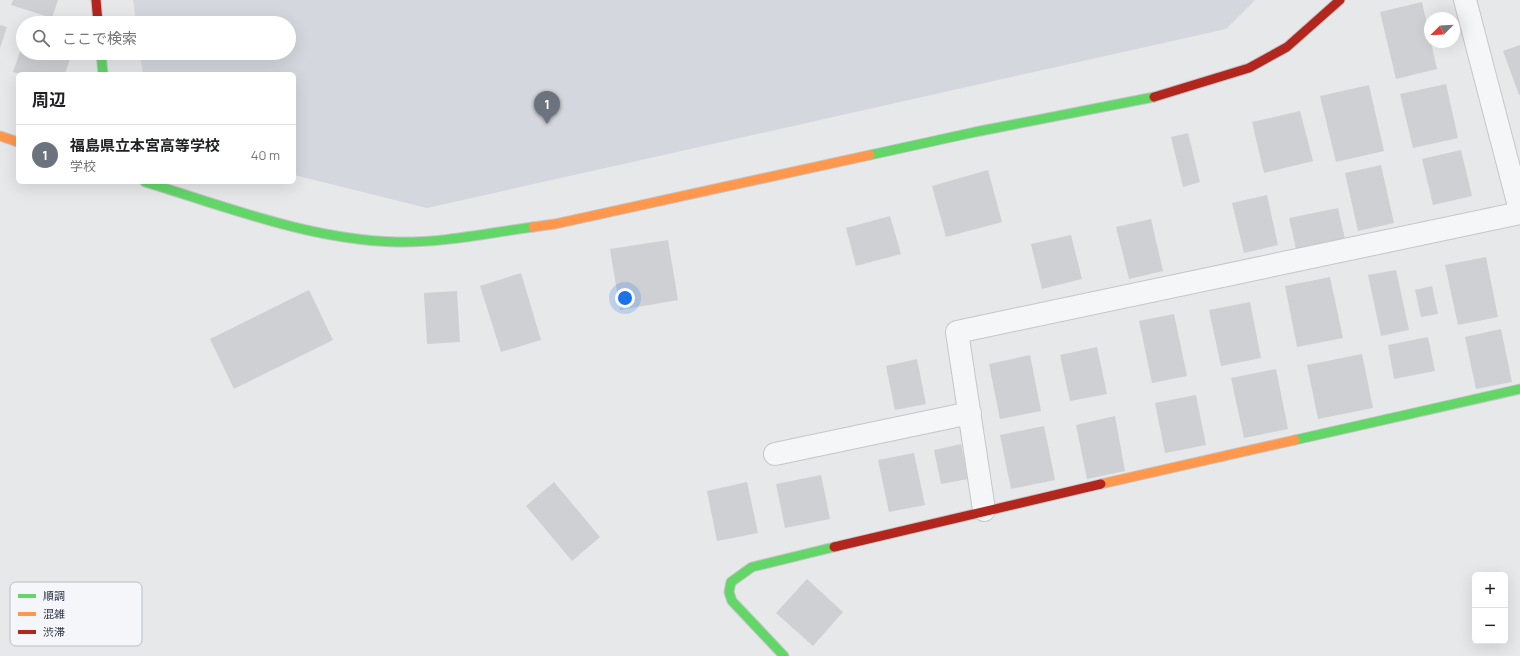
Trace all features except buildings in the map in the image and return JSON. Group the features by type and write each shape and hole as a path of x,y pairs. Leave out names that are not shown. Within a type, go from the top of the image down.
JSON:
{"street":[{"path":"96,0 97,16"},
{"path":"152,184 290,226 348,238 398,242 451,238 555,224 975,132 1148,99 1249,68 1287,47 1340,0"},
{"path":"1465,0 1520,210"},
{"path":"101,60 102,72"},
{"path":"0,136 16,141"},
{"path":"984,510 957,332 1520,213"},
{"path":"784,656 732,601 729,592 731,582 744,571 752,567 984,510 1520,389"},
{"path":"775,454 970,413"}],"shaded area":[{"path":"133,0 1255,0 1226,29 427,208 296,175 296,72 143,72 141,60 296,60 296,16 135,16"}],"traffic: fast":[{"path":"102,60 103,72"},
{"path":"870,155 975,132 1154,97"},
{"path":"151,184 270,221 301,229 365,240 397,242 431,241 533,227"},
{"path":"1295,440 1520,389"},
{"path":"784,656 732,601 729,592 731,582 752,567 834,547"}],"traffic: slow":[{"path":"0,136 16,141"},
{"path":"533,227 555,224 870,155"},
{"path":"1101,484 1295,440"}],"traffic: jam":[{"path":"96,0 97,16"},
{"path":"1154,97 1249,68 1287,47 1340,0"},
{"path":"834,547 1101,484"}],"place":[{"name":"福島県立本宮高等学校","path":"547,124"}]}
